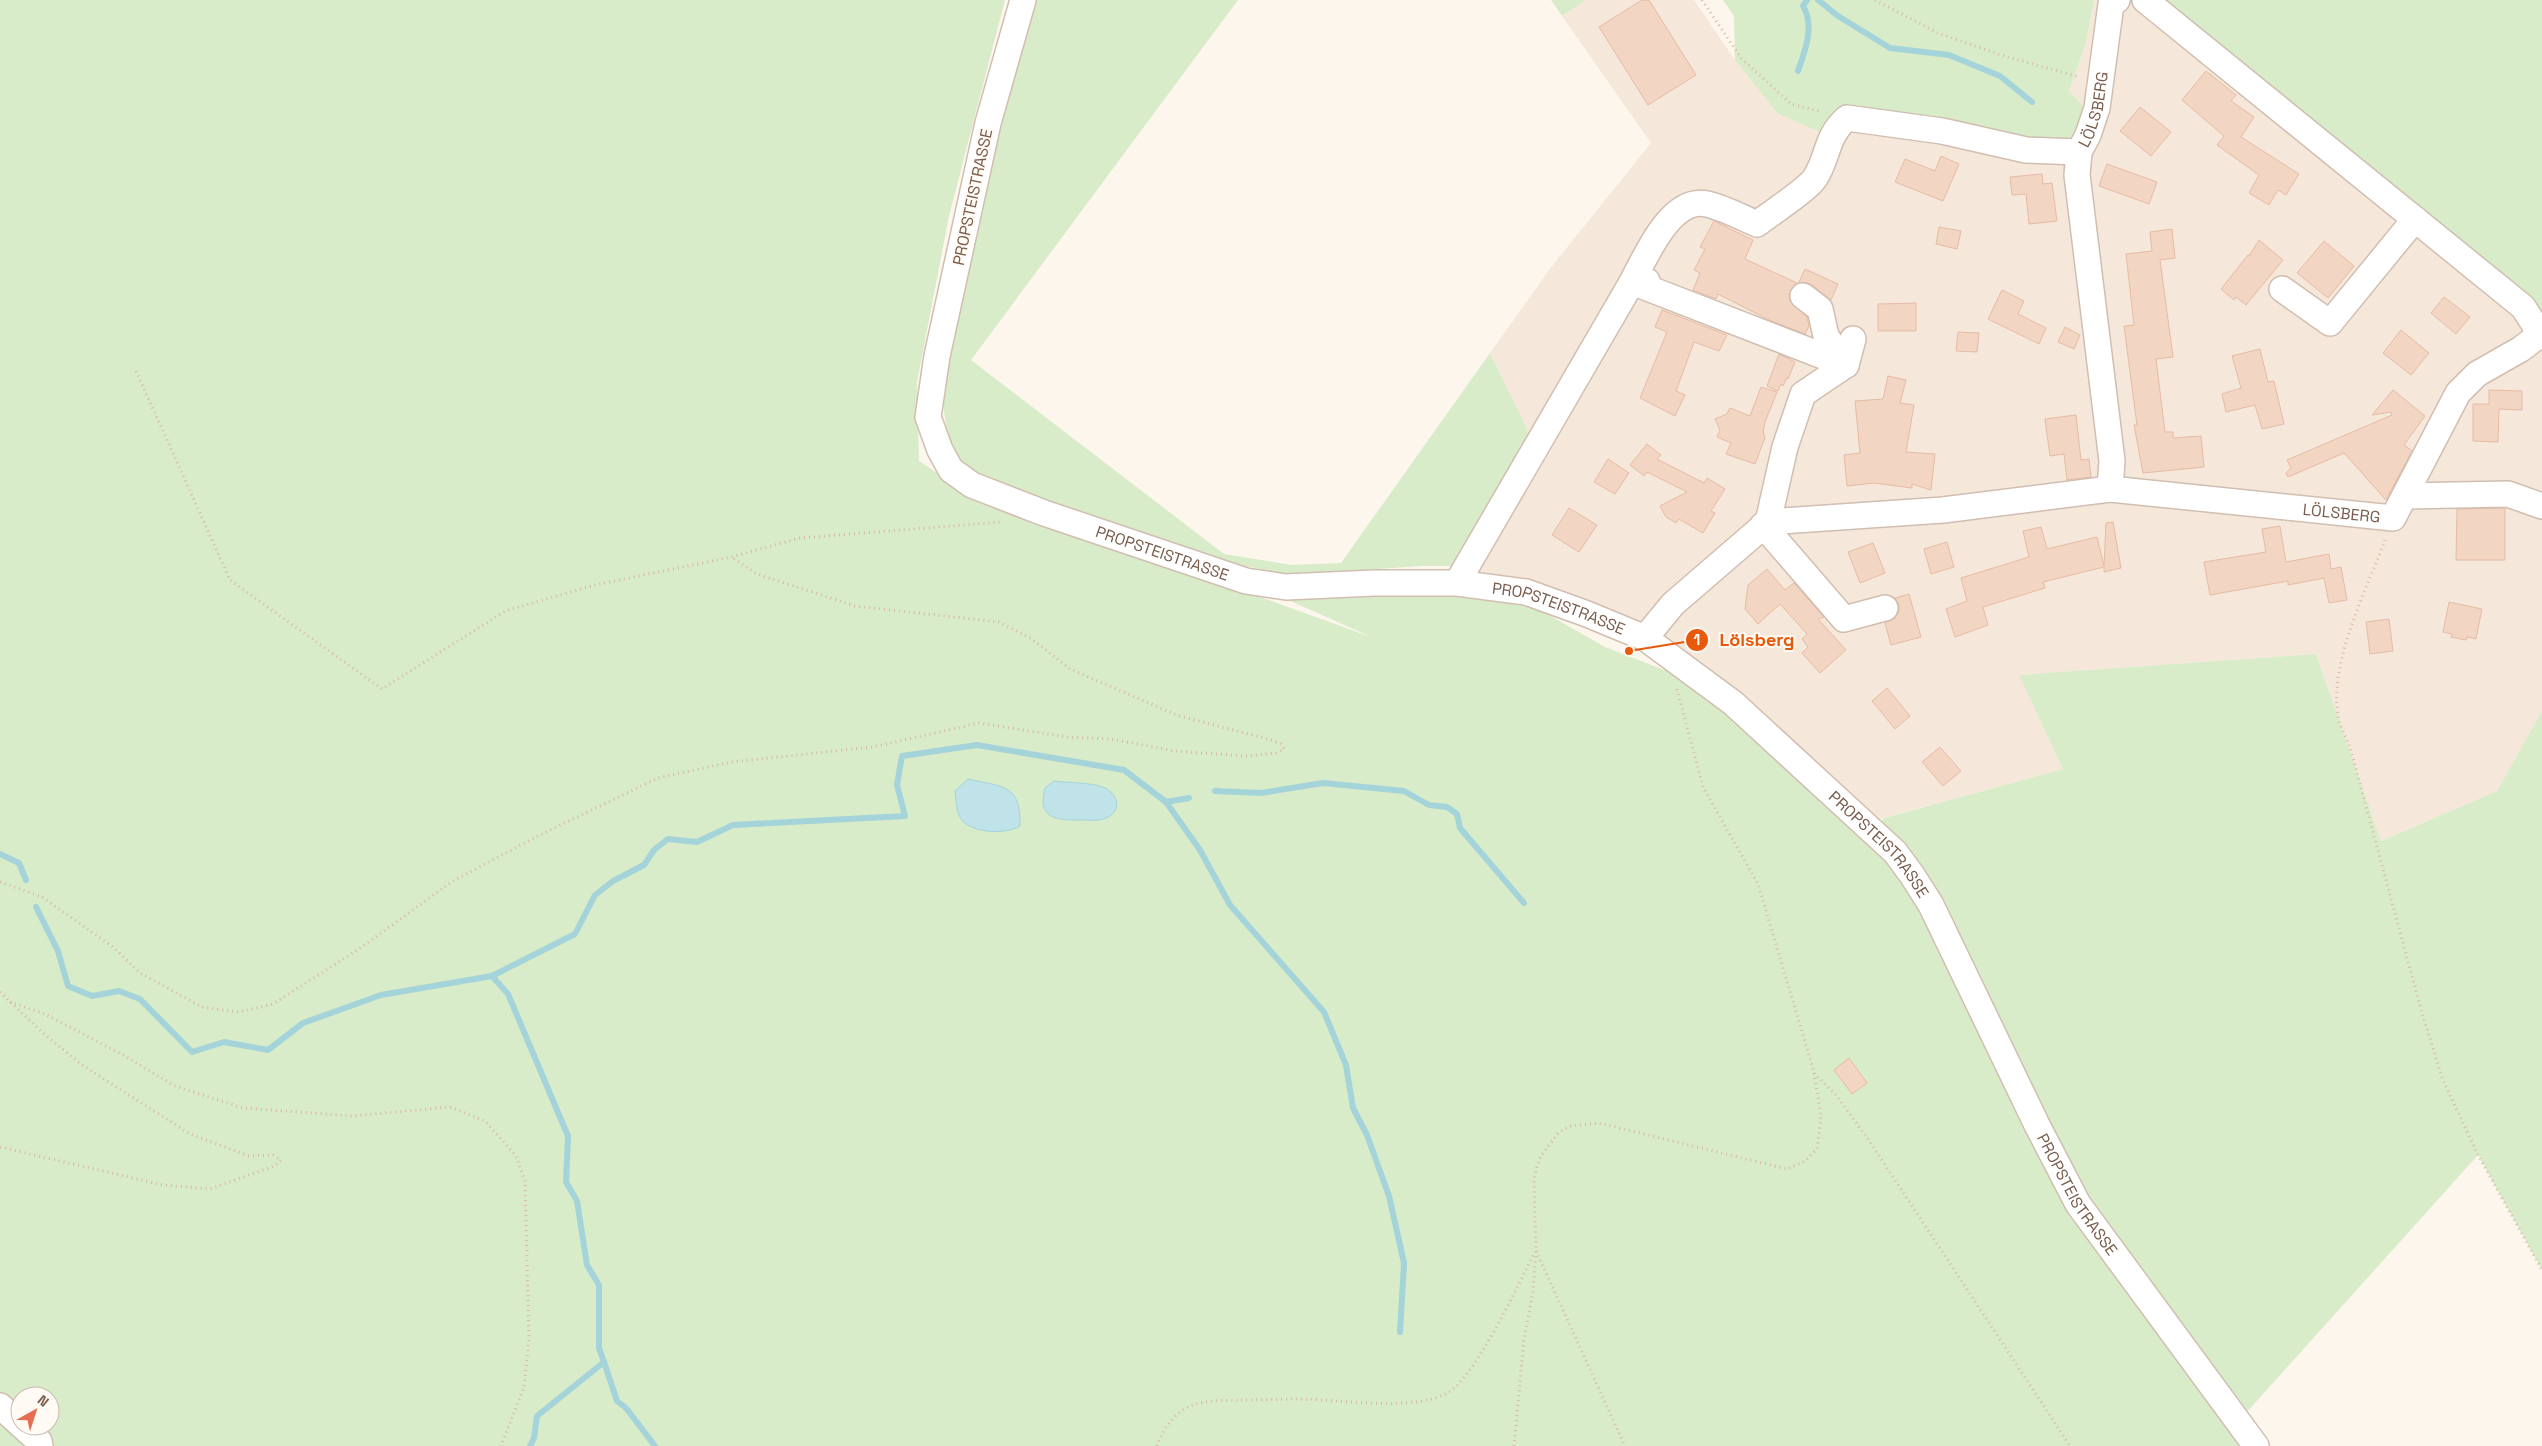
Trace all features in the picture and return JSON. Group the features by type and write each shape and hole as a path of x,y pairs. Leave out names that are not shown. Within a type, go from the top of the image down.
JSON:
{"street":[{"name":"PROPSTEISTRASSE","path":"1023,0 988,123 936,364 928,417 940,450 951,470 972,485 1044,513 1246,581 1286,587 1457,582 1526,592 1645,638 1671,656 1733,703 1895,852 1931,905 2036,1125 2078,1204 2256,1446"},
{"name":"LÖLSBERG","path":"2110,489 2111,452 2077,175 2079,152 2088,135 2098,108 2111,4 2117,0"},
{"name":"LÖLSBERG","path":"1766,523 1943,510 2110,489 2393,518 2458,393 2477,374 2540,336 2524,307 2145,0"},
{"path":"1457,582 1663,229 1676,212 1690,204 1706,204 1757,224 1805,188 1815,178 1836,128 1847,118 1942,131 2026,150 2079,152"},
{"path":"2282,289 2330,323 2415,219"},
{"path":"1632,282 1669,279"},
{"path":"1632,282 1846,365"},
{"path":"1803,296 1820,308 1826,336 1846,365"},
{"path":"1645,638 1673,604 1766,523 1785,448 1803,394 1846,365 1854,339"},
{"path":"2405,496 2508,494 2542,506"},
{"path":"1766,523 1844,619 1885,608"},
{"path":"0,1406 10,1415"}],"path":[{"path":"1702,0 1741,58 1791,104 1847,118"},
{"path":"1875,0 1938,33 2001,55 2100,84"},
{"path":"136,371 230,580 382,689 505,611 596,586 731,558 800,538 1007,520"},
{"path":"2393,518 2343,651 2338,675 2338,715 2350,747 2422,1013 2443,1080 2478,1155 2542,1270"},
{"path":"0,882 42,897 113,948 140,974 202,1007 240,1012 274,1004 359,949 453,881 538,836 658,778 731,762 873,747 979,723 1067,737 1112,739 1175,751 1246,756 1277,753 1284,748 1281,744 1272,740 1179,716 1070,669 1032,638 999,622 855,606 757,574 731,558"},
{"path":"1514,1446 1536,1251 1535,1175 1541,1156 1559,1132 1571,1126 1587,1122 1599,1123 1786,1169 1805,1161 1817,1149 1821,1117 1814,1072 1758,884 1703,787 1680,707 1671,656"},
{"path":"0,992 82,1065 190,1134 249,1156 274,1154 281,1160 274,1166 210,1190 162,1185 0,1148"},
{"path":"10,1002 45,1014 175,1086 243,1108 352,1116 450,1107 485,1121 516,1156 525,1182 529,1340 524,1387 501,1446"},
{"path":"1814,1072 1837,1096 1870,1142 2070,1446"},
{"path":"1157,1446 1160,1436 1171,1421 1187,1408 1209,1401 1302,1399 1414,1403 1436,1398 1450,1391 1461,1381 1474,1362 1536,1251"},
{"path":"1536,1251 1625,1446"}],"shaded area":[{"path":"1586,0 1694,0 1735,60 1777,113 1847,105 1944,122 2069,91 2086,43 2094,0 2159,0 2542,311 2542,711 2497,791 2381,841 2316,654 2020,675 2063,769 1872,821 1728,689 1539,588 1453,566 1532,439 1490,353 1552,266 1651,143 1562,16"}],"green space":[{"path":"0,0 1005,0 949,216 917,382 919,461 963,490 1371,637 1246,581 1476,594 1542,611 1605,647 1685,678 1751,734 1865,838 1884,818 2063,769 2019,675 2316,654 2381,841 2497,791 2542,711 2542,1270 2478,1155 2237,1423 2257,1446 0,1446"},
{"path":"1023,0 1238,0 971,360 1224,554 1292,565 1341,563 1490,353 1532,439 1453,566 1422,566 1289,575 1245,566 1063,510 971,475 949,449 937,356"},
{"path":"1551,0 1586,0 1562,16"},
{"path":"1723,0 2094,0 2086,43 2069,91 2085,108 2071,141 2030,140 1848,105 1822,133 1777,113 1735,60 1734,16"},
{"path":"2159,0 2542,0 2542,312 2496,275"}],"water":[{"path":"968,779 1000,786 1013,794 1017,802 1020,826 1006,831 987,831 970,826 963,821 958,812 955,791"},
{"path":"1054,781 1085,783 1103,787 1114,796 1117,804 1116,809 1110,816 1100,820 1063,819 1050,816 1046,812 1043,798 1045,788"}],"building":[{"path":"1642,0 1649,0 1696,75 1648,105 1599,27"},
{"path":"2206,71 2236,95 2231,101 2254,117 2241,137 2299,174 2286,195 2278,190 2269,205 2249,193 2259,175 2217,145 2224,136 2182,100"},
{"path":"2140,107 2171,132 2151,156 2120,131"},
{"path":"1941,156 1959,164 1943,201 1895,182 1905,159 1935,171"},
{"path":"2107,164 2157,182 2149,204 2099,186"},
{"path":"2042,174 2043,184 2052,183 2057,221 2029,224 2026,194 2012,195 2010,177"},
{"path":"1714,221 1753,240 1745,259 1797,283 1789,294 1790,301 1807,317 1809,326 1805,334 1769,320 1718,294 1716,299 1693,290 1700,273 1694,270 1705,249 1700,247"},
{"path":"1939,227 1961,231 1957,249 1936,244"},
{"path":"2172,229 2175,258 2160,260 2173,357 2156,359 2165,432 2173,432 2173,438 2201,436 2204,467 2143,473 2134,425 2137,425 2124,326 2134,325 2126,254 2152,251 2150,232"},
{"path":"2259,240 2283,260 2246,305 2236,297 2234,300 2221,289 2249,256"},
{"path":"2324,241 2354,266 2328,298 2297,273"},
{"path":"1805,269 1838,284 1831,300 1811,284 1799,282"},
{"path":"2002,290 2024,301 2018,314 2046,328 2039,344 1988,319"},
{"path":"2444,297 2470,317 2456,334 2431,313"},
{"path":"1916,303 1916,331 1878,331 1878,304"},
{"path":"1662,310 1727,335 1719,351 1694,342 1676,391 1685,395 1675,416 1640,398 1667,332 1655,327"},
{"path":"2065,327 2080,335 2074,349 2058,342"},
{"path":"2401,330 2429,353 2411,375 2383,353"},
{"path":"1958,332 1979,333 1977,352 1956,351"},
{"path":"2260,349 2268,382 2274,381 2284,424 2262,429 2255,405 2226,412 2222,394 2241,388 2232,356"},
{"path":"1779,354 1795,362 1788,379 1787,377 1783,386 1781,384 1778,391 1767,386"},
{"path":"1888,376 1906,380 1900,403 1914,405 1906,452 1935,454 1931,490 1912,484 1912,488 1874,483 1847,486 1844,455 1860,453 1855,401 1883,399"},
{"path":"1761,387 1777,392 1765,422 1763,431 1765,438 1755,464 1726,454 1731,443 1717,437 1720,430 1715,419 1727,414 1730,408 1750,416"},
{"path":"2393,390 2425,416 2404,445 2412,451 2386,500 2344,453 2288,477 2286,473 2291,468 2287,460 2392,415 2391,412 2372,415"},
{"path":"2489,390 2522,391 2522,410 2499,409 2498,442 2473,441 2473,404 2489,404"},
{"path":"2076,415 2081,460 2089,459 2091,477 2067,480 2064,454 2050,456 2045,419"},
{"path":"1647,444 1661,455 1657,459 1704,483 1707,478 1725,489 1711,511 1715,513 1703,533 1679,519 1676,523 1666,517 1660,506 1687,492 1647,472 1644,476 1630,465"},
{"path":"1608,459 1629,473 1615,494 1594,482"},
{"path":"1569,508 1597,525 1579,552 1552,535"},
{"path":"2505,508 2505,560 2456,560 2457,509"},
{"path":"2113,522 2121,568 2104,572 2104,567 2043,582 2045,588 1983,607 1988,625 1955,637 1946,609 1967,601 1961,578 2029,557 2023,531 2041,527 2047,549 2097,537 2104,566 2106,523"},
{"path":"2280,526 2286,562 2329,554 2331,569 2341,567 2347,600 2329,603 2324,578 2288,585 2288,581 2210,595 2204,562 2266,552 2262,529"},
{"path":"1947,542 1954,567 1931,574 1924,549"},
{"path":"1873,543 1885,573 1860,583 1848,552"},
{"path":"1767,569 1785,590 1794,583 1824,617 1818,619 1846,650 1820,673 1802,653 1808,647 1802,639 1807,634 1780,604 1758,624 1745,609 1748,585"},
{"path":"1909,594 1921,637 1891,645 1885,623 1895,618 1899,612 1899,605 1895,598"},
{"path":"2449,602 2482,609 2476,639 2467,637 2466,640 2451,637 2452,634 2443,632"},
{"path":"2389,619 2393,651 2370,654 2366,622"},
{"path":"1887,688 1910,716 1895,729 1872,701"},
{"path":"1940,747 1961,771 1943,786 1922,762"},
{"path":"1849,1058 1867,1083 1852,1094 1834,1070"}],"waterway":[{"path":"1798,71 1808,38 1807,14 1803,6 1807,0"},
{"path":"1818,0 1838,16 1890,48 1949,55 2000,76 2032,102"},
{"path":"36,907 58,951 68,986 92,996 119,991 140,999 192,1052 224,1042 268,1050 303,1023 381,995 492,976 575,934 595,895 613,881 644,865 654,850 668,839 697,842 733,825 905,816 897,785 902,756 977,745 1124,770 1166,802 1189,798"},
{"path":"1215,791 1261,793 1323,783 1404,791 1429,805 1447,807 1457,814 1460,828 1524,903"},
{"path":"1166,802 1200,850 1230,905 1324,1012 1346,1065 1353,1108 1367,1135 1389,1196 1404,1263 1400,1332"},
{"path":"0,854 19,863 26,880"},
{"path":"492,976 508,994 568,1136 566,1182 577,1201 587,1265 599,1285 599,1348 617,1401 626,1408 655,1446"},
{"path":"530,1446 534,1438 537,1416 604,1362"}],"place":[{"name":"Lölsberg","path":"1629,651"}]}
